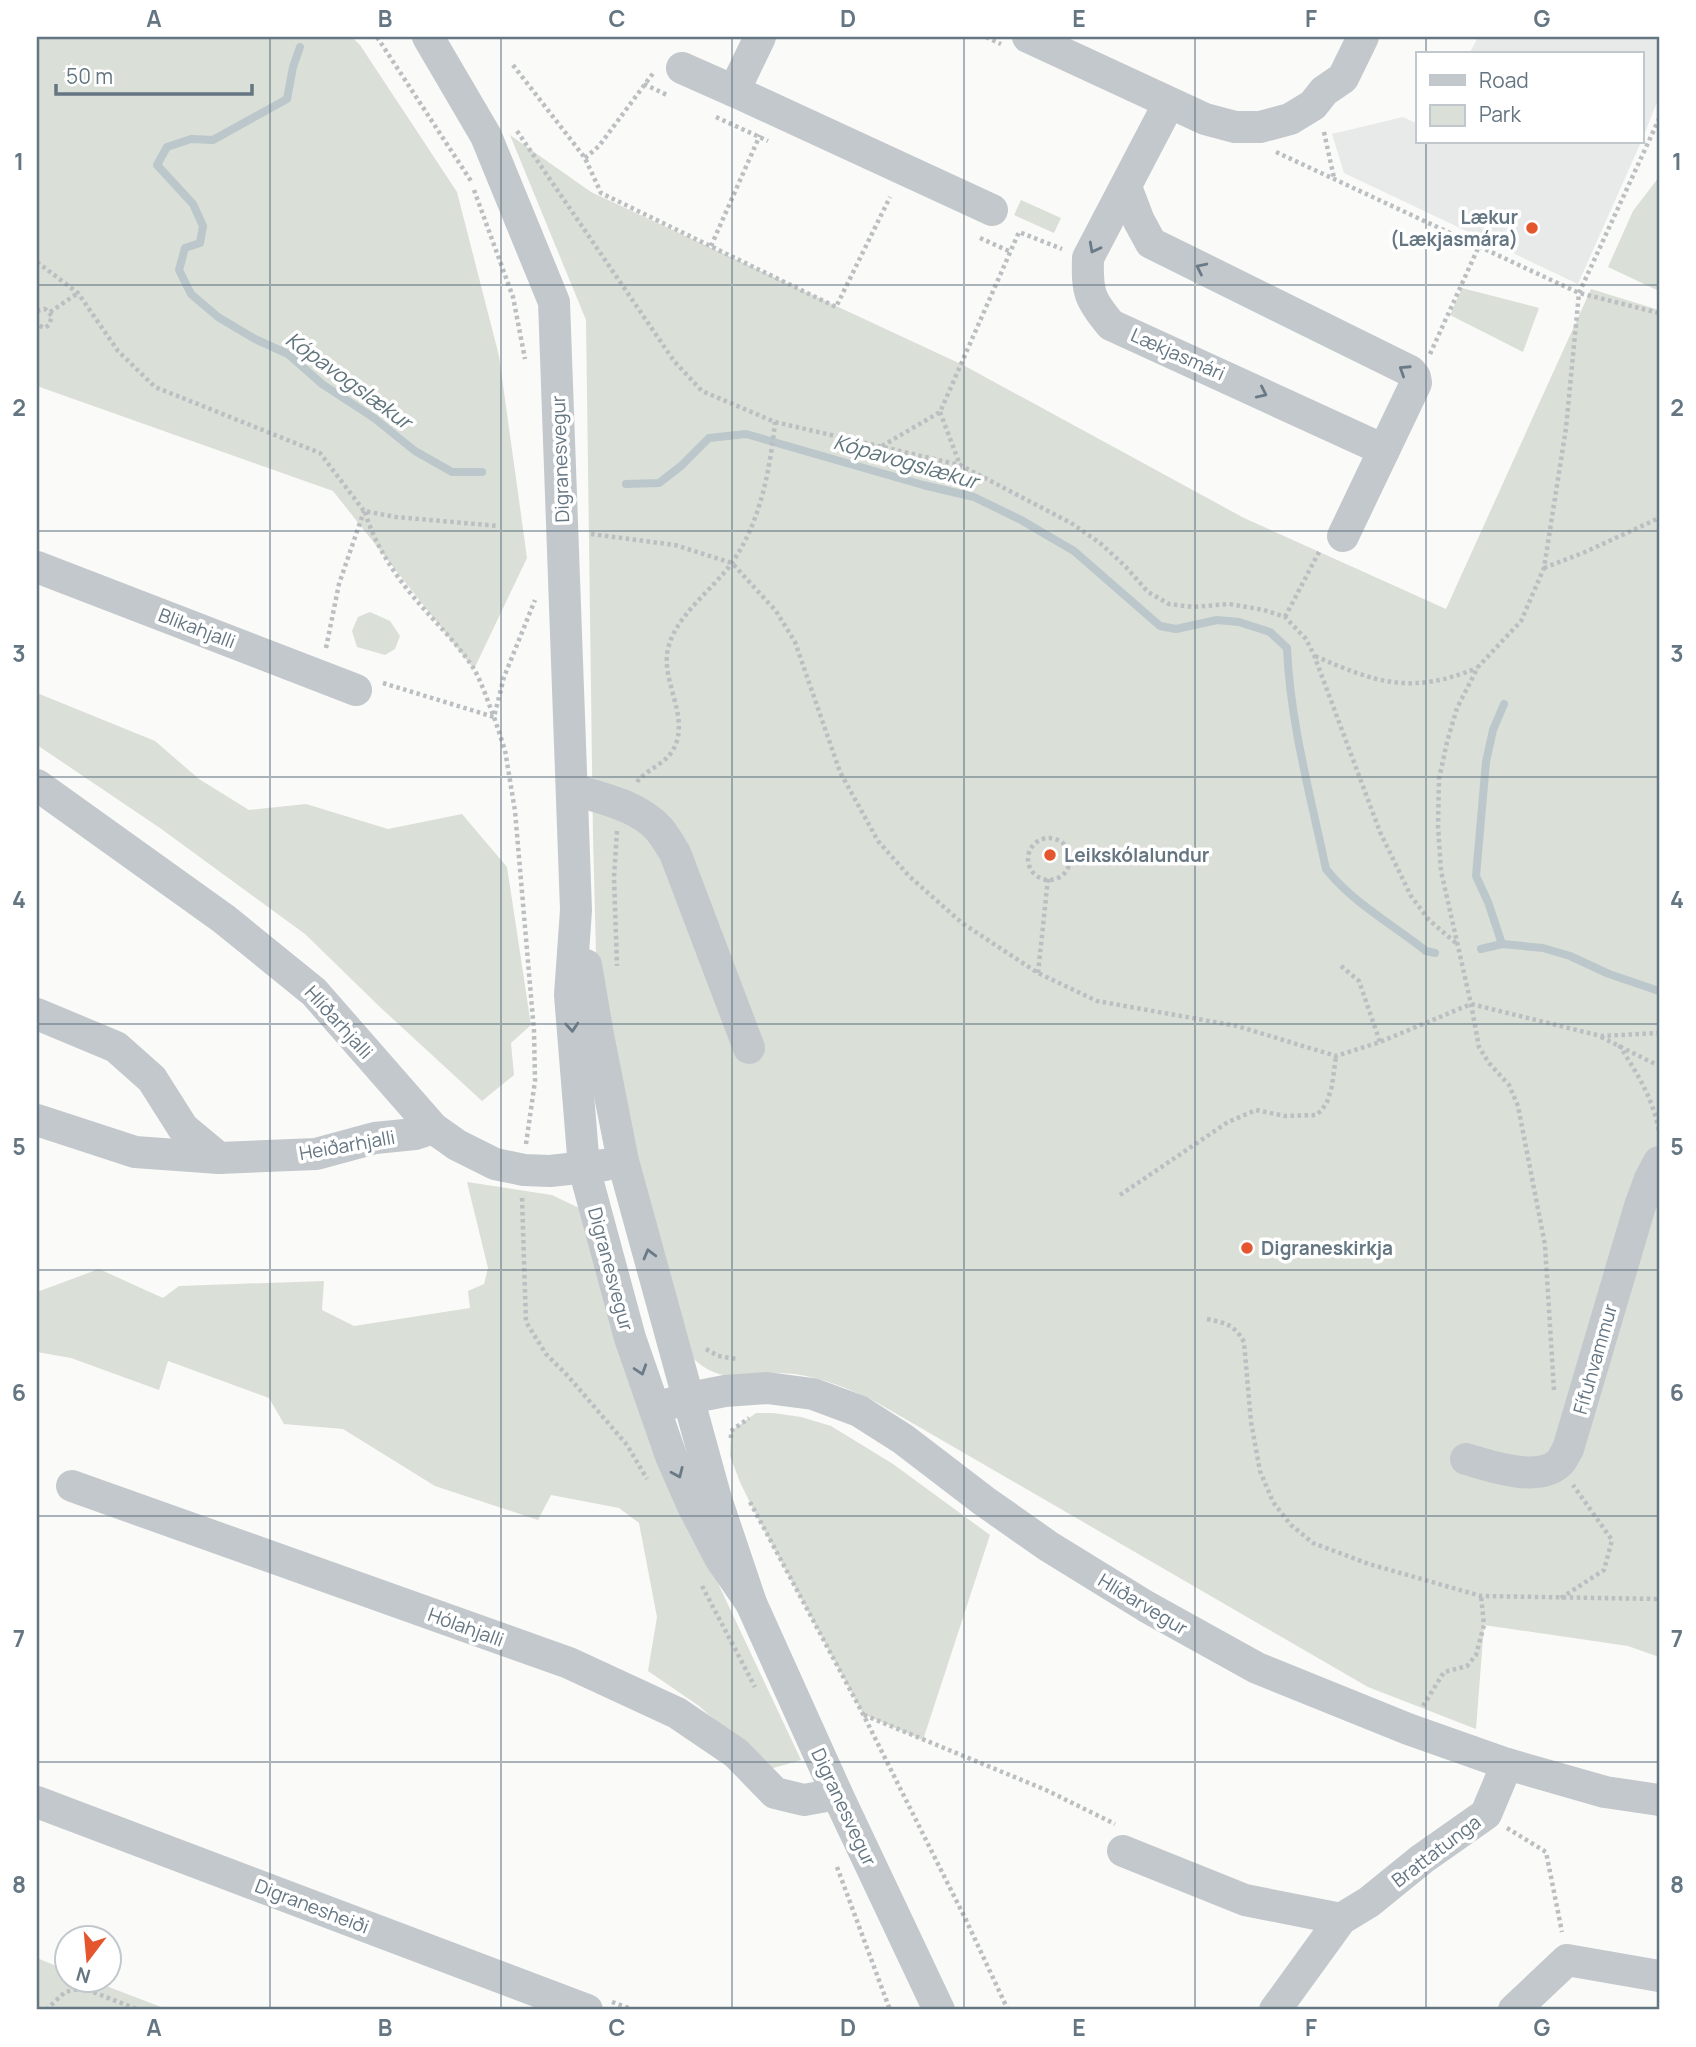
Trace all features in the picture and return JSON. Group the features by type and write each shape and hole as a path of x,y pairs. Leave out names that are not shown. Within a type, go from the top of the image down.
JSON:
{"street":[{"name":"Digranesvegur","path":"428,37 486,136 554,302 576,910 570,995 584,1168 630,1338 653,1409 693,1506 720,1558 751,1603"},
{"path":"734,92 760,37"},
{"path":"1028,37 1205,119 1235,127 1260,127 1290,119 1312,105 1324,91 1343,78 1363,37"},
{"path":"682,68 992,210"},
{"path":"1088,258 1169,103"},
{"path":"1126,187 1151,243 1409,371 1415,377 1416,383 1343,536"},
{"name":"Lækjasmári","path":"1088,258 1087,279 1093,304 1111,325 1384,450"},
{"name":"Blikahjalli","path":"37,566 364,685"},
{"name":"Hlíðarhjalli","path":"37,785 224,919 314,992 433,1128 457,1145 495,1164 532,1171 584,1168 623,1161"},
{"path":"572,789 624,805 639,813 659,830 675,853 749,1048"},
{"name":"Digranesvegur","path":"576,910 623,1161 716,1499 751,1603 939,2010"},
{"path":"37,1014 116,1047 152,1079 183,1128 219,1158"},
{"name":"Heiðarhjalli","path":"37,1121 135,1152 219,1158 316,1154 375,1138 415,1134 433,1128"},
{"name":"Fífuhvammur","path":"1558,1464 1568,1449 1640,1206 1659,1162"},
{"name":"Hlíðarvegur","path":"653,1409 725,1391 767,1388 813,1394 859,1411 903,1439 1048,1546 1147,1607 1257,1668 1408,1729 1507,1764 1605,1793 1659,1800"},
{"path":"1466,1459 1520,1473 1543,1470 1558,1464"},
{"name":"Hólahjalli","path":"72,1486 569,1663 677,1713 736,1753 775,1793 803,1800 837,1794"},
{"name":"Brattatunga","path":"1275,2010 1341,1919 1369,1902 1422,1859 1486,1814 1507,1764"},
{"name":"Digranesheiði","path":"37,1802 587,2010"},
{"path":"1123,1851 1245,1900 1341,1919"},
{"path":"1514,2010 1567,1960 1659,1976"}],"path":[{"path":"584,158 599,146 660,64 682,68"},
{"path":"513,65 584,158 601,192 836,307 890,197"},
{"path":"710,246 772,109"},
{"path":"1554,1396 1545,1245 1518,1106 1508,1085 1479,1047 1441,871 1439,779 1457,708 1478,667 1521,621 1544,568 1567,416 1579,293 1659,119"},
{"path":"511,121 674,361 702,391 775,422 960,465 1071,523 1100,543 1148,592 1169,604 1193,607 1229,604 1285,617 1306,639 1314,655 1380,832 1411,896 1429,920 1457,945"},
{"path":"1323,128 1334,179"},
{"path":"1269,149 1579,293 1659,313"},
{"path":"881,447 940,412 1019,232 1088,258"},
{"path":"1415,377 1427,360 1479,246"},
{"path":"37,262 78,293 118,351 155,387 320,453 364,511 370,531 383,554 414,598 453,640 474,669 494,717 397,687 364,685"},
{"path":"50,312 78,293"},
{"path":"37,311 46,309 52,316 45,328 37,325"},
{"path":"940,412 960,465"},
{"path":"618,974 614,877 616,835 624,805 637,782 642,775 667,758 677,739 678,719 667,670 669,645 683,619 732,563 755,521 772,454 775,422"},
{"path":"364,511 396,517 498,526"},
{"path":"324,656 339,584 364,511"},
{"path":"1544,568 1657,519"},
{"path":"590,534 675,545 732,563 776,611 795,642 840,772 878,841 909,876 962,923 1038,973 1097,1001 1237,1026 1336,1056 1380,1042 1471,1004 1601,1036 1659,1066"},
{"path":"1314,655 1354,673 1400,683 1422,684 1452,678 1478,667"},
{"path":"388,690 397,687"},
{"path":"1048,838 1061,841 1069,852 1070,859 1066,872 1054,879 1048,879 1035,874 1029,855 1036,843 1048,838"},
{"path":"1038,973 1048,879"},
{"path":"1341,966 1359,981 1380,1042"},
{"path":"1601,1036 1659,1033"},
{"path":"1619,1045 1639,1076 1656,1112 1659,1132"},
{"path":"1120,1195 1228,1122 1256,1110 1285,1116 1316,1115 1327,1102 1336,1056"},
{"path":"511,1192 522,1196"},
{"path":"1207,1319 1228,1324 1238,1331 1244,1342 1251,1422 1260,1471 1273,1502 1290,1525 1313,1543 1369,1564 1481,1596 1659,1599"},
{"path":"701,1346 718,1356 740,1360 754,1369 756,1413 731,1431 730,1443"},
{"path":"1558,1464 1612,1540 1604,1570 1562,1598"},
{"path":"744,1492 863,1714 966,1920 1007,2010"},
{"path":"1418,1714 1444,1672 1467,1666 1476,1655 1484,1625 1481,1596"},
{"path":"863,1714 1046,1790 1115,1822 1123,1851"},
{"path":"1486,1814 1546,1852 1567,1960"},
{"path":"46,2010 65,1992 83,1988 139,2010"}],"shaded area":[{"path":"1478,37 1659,37 1659,97 1644,135 1644,52 1470,52"},
{"name":"Lækur (Lækjasmára)","path":"1403,117 1416,123 1416,144 1640,144 1578,284 1344,173 1332,134"}],"green space":[{"path":"37,37 352,37 360,45 457,192 499,356 527,558 474,669 333,491 37,386"},
{"path":"510,135 591,192 963,365 1244,518 1446,609 1591,289 1659,310 1659,1657 1628,1646 1484,1625 1476,1729 1368,1687 866,1397 826,1381 794,1374 718,1374 687,1353 625,1115 603,1013 596,954 586,320"},
{"path":"1659,177 1659,291 1608,267 1633,211"},
{"path":"1021,200 1061,218 1054,233 1014,215"},
{"path":"1462,288 1539,308 1523,352 1450,315"},
{"path":"370,612 390,621 400,636 395,649 385,655 357,647 352,631 358,617"},
{"path":"37,693 155,741 199,779 249,810 306,804 388,829 462,814 507,867 531,1025 511,1043 514,1075 482,1101 305,934 160,828 37,745"},
{"path":"467,1182 552,1195 581,1209 708,1562 801,1760 770,1769 699,1706 648,1671 657,1617 639,1523 619,1508 551,1495 538,1520 435,1486 343,1429 284,1424 269,1398 168,1361 159,1390 71,1358 37,1352 37,1292 99,1269 163,1298 179,1286 324,1281 322,1310 354,1326 470,1308 468,1291 484,1284 488,1268"},
{"path":"756,1413 801,1417 831,1426 893,1464 990,1535 923,1740 863,1714 754,1511 730,1456 731,1431"},
{"path":"37,1958 52,1964 52,1994 122,1992 169,2010 37,2010"}],"waterway":[{"name":"Kópavogslækur","path":"300,47 287,99 213,140 191,139 167,147 157,165 193,204 203,226 200,243 185,248 179,270 191,294 218,317 255,339 288,354 322,384 374,418 415,451 452,472 482,472"},
{"name":"Kópavogslækur","path":"626,484 659,483 709,438 746,434 974,497 1074,551 1160,626 1176,629 1217,620 1239,622 1270,632 1287,648 1292,704 1326,869 1361,903 1426,951 1435,953"},
{"path":"1502,944 1476,876 1486,762 1493,730 1504,704"},
{"name":"Kópavogslækur","path":"1481,949 1502,944 1543,948 1659,991"}],"place":[{"name":"Lækur (Lækjasmára)","path":"1532,228"},
{"name":"Leikskólalundur","path":"1050,855"},
{"name":"Digraneskirkja","path":"1247,1248"}]}
